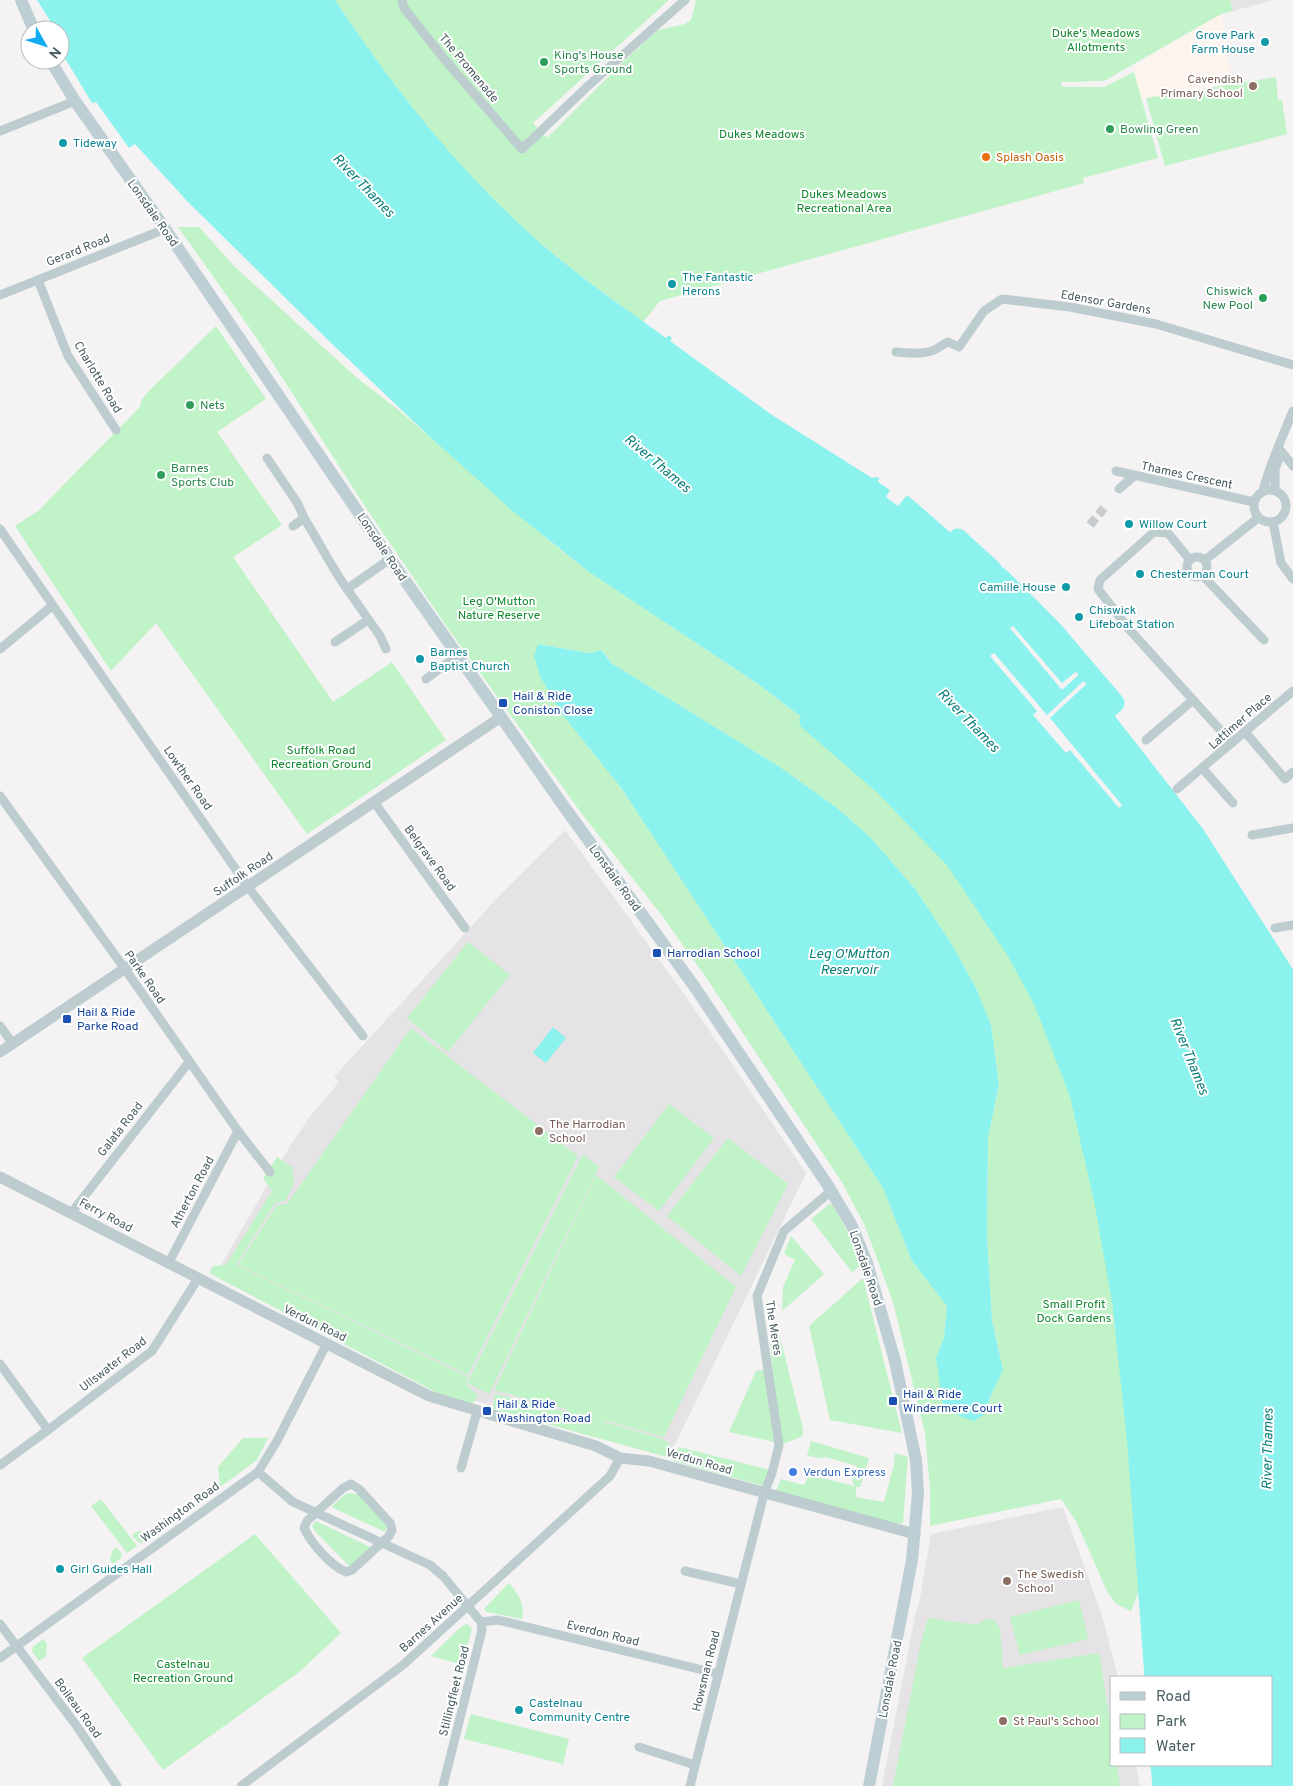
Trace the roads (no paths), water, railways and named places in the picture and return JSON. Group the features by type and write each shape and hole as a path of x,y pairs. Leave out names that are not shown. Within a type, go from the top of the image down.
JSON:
{"main road":[{"path":"21,0 30,20"},
{"name":"Lonsdale Road","path":"56,70 390,559 694,986 831,1191 861,1245 895,1361 916,1460 918,1494 912,1560 869,1786"}],"street":[{"name":"The Promenade","path":"402,0 404,8 444,60 522,149 610,65 685,0"},
{"path":"0,130 75,100"},
{"name":"Gerard Road","path":"0,295 165,229"},
{"name":"Charlotte Road","path":"38,280 68,356 116,430"},
{"name":"Edensor Gardens","path":"896,352 919,353 936,350 941,344 948,342 959,347 984,311 1002,300 1070,307 1156,324 1293,365"},
{"path":"1275,490 1276,468 1280,447 1293,411"},
{"path":"1280,447 1293,466"},
{"path":"1258,518 1254,502 1263,491 1274,453 1280,447"},
{"path":"267,458 298,504 304,518 324,548 331,566 386,649"},
{"path":"1276,468 1293,466"},
{"path":"1116,471 1134,476"},
{"name":"Thames Crescent","path":"1119,489 1134,476 1254,502"},
{"path":"1258,518 1273,522 1283,517 1290,507 1283,496 1275,490 1263,491"},
{"path":"293,526 304,518"},
{"path":"1205,560 1258,518"},
{"path":"1273,522 1281,563 1293,579"},
{"name":"Lowther Road","path":"0,529 248,886 363,1036"},
{"path":"1190,560 1168,533 1154,532 1100,580 1098,589 1128,628 1232,742"},
{"path":"1199,557 1205,560 1207,568 1203,576 1198,578 1190,575 1186,569 1190,560 1199,557"},
{"path":"347,589 390,559"},
{"path":"1203,576 1264,640"},
{"path":"0,649 52,606"},
{"path":"335,642 368,620"},
{"path":"426,679 458,655"},
{"name":"Lattimer Place","path":"1177,789 1203,769 1293,691"},
{"path":"1146,740 1193,700"},
{"name":"Suffolk Road","path":"0,1052 501,717"},
{"path":"1245,732 1284,779 1293,772"},
{"path":"1203,769 1233,803"},
{"name":"Parke Road","path":"0,796 125,969 238,1131 270,1172"},
{"name":"Belgrave Road","path":"374,802 465,928"},
{"path":"1252,835 1293,828"},
{"path":"1274,928 1293,925"},
{"path":"0,1026 12,1044"},
{"name":"Galata Road","path":"72,1212 189,1062"},
{"name":"Atherton Road","path":"168,1264 238,1131"},
{"name":"Ferry Road","path":"0,1177 72,1212 197,1280"},
{"name":"The Meres","path":"764,1494 772,1473 779,1445 757,1296 784,1230 831,1191"},
{"name":"Verdun Road","path":"197,1280 429,1396 596,1446 620,1458 649,1461 915,1534"},
{"name":"Ullswater Road","path":"0,1466 152,1351 197,1280"},
{"name":"Washington Road","path":"0,1658 258,1472 271,1453 326,1345"},
{"path":"0,1364 48,1430"},
{"path":"461,1468 478,1412"},
{"name":"Barnes Avenue","path":"241,1786 386,1679 468,1607 610,1476 620,1458"},
{"path":"258,1472 293,1502 382,1542 437,1570 481,1622"},
{"path":"351,1484 359,1489 390,1523 392,1530 382,1542 352,1570 346,1572 338,1569 308,1536 304,1528 307,1521 343,1488 351,1484"},
{"name":"Howsman Road","path":"690,1786 764,1494"},
{"path":"685,1571 741,1584"},
{"name":"Everdon Road","path":"481,1622 498,1620 719,1674"},
{"name":"Stillingfleet Road","path":"443,1786 482,1630 481,1622"},
{"name":"Boileau Road","path":"0,1624 76,1725 117,1786"},
{"path":"639,1747 695,1765"}],"water":[{"name":"River Thames","path":"37,0 335,0 378,62 424,122 474,179 528,232 596,287 666,338 669,335 672,338 670,341 772,415 872,478 879,478 878,482 890,490 886,497 898,506 907,495 993,570 984,578 991,585 1000,577 1053,630 1115,703 1102,715 1195,834 1293,987 1293,1786 1162,1786 1160,1766 1273,1766 1273,1676 1154,1676 1137,1446 1122,1304 1104,1202 1079,1093 1043,1001 1016,951 955,860 884,786 846,751 758,684 589,572 514,512 430,437 327,339 187,201 135,144 129,148 96,102 92,103 70,67 70,20 50,20"},
{"name":"Leg O'Mutton Reservoir","path":"538,644 589,653 602,650 611,663 780,767 837,808 871,838 916,890 951,943 976,988 991,1025 999,1084 988,1138 987,1235 992,1320 1003,1370 991,1395 985,1414 974,1421 961,1417 943,1405 936,1358 944,1338 947,1306 912,1261 883,1188 622,789 562,714 541,678 534,656"},
{"path":"553,1027 566,1038 546,1063 533,1053"}],"waterway":[{"path":"947,551 958,538 993,570 984,578 991,585 1000,577 1053,630 1115,703 1102,715 1195,834 1293,987"},
{"path":"817,697 809,721 884,786 955,860 1016,951 1043,1001 1079,1093 1104,1202 1122,1304 1137,1446 1154,1676"},
{"path":"1160,1766 1162,1786"}],"tunnel":[{"path":"1090,525 1104,508"}],"place":[{"name":"Grove Park Farm House","path":"1265,42"},
{"name":"King's House Sports Ground","path":"544,62"},
{"name":"Cavendish Primary School","path":"1253,86"},
{"name":"Bowling Green","path":"1110,129"},
{"name":"Tideway","path":"63,143"},
{"name":"Splash Oasis","path":"986,157"},
{"name":"The Fantastic Herons","path":"672,284"},
{"name":"Chiswick New Pool","path":"1263,298"},
{"name":"Nets","path":"190,405"},
{"name":"Barnes Sports Club","path":"161,475"},
{"name":"Willow Court","path":"1129,524"},
{"name":"Chesterman Court","path":"1140,574"},
{"name":"Camille House","path":"1066,587"},
{"name":"Chiswick Lifeboat Station","path":"1079,617"},
{"name":"Barnes Baptist Church","path":"420,659"},
{"name":"Hail & Ride Coniston Close","path":"503,703"},
{"name":"Harrodian School","path":"657,953"},
{"name":"Hail & Ride Parke Road","path":"67,1019"},
{"name":"The Harrodian School","path":"539,1131"},
{"name":"Hail & Ride Windermere Court","path":"893,1401"},
{"name":"Hail & Ride Washington Road","path":"487,1411"},
{"name":"Verdun Express","path":"793,1472"},
{"name":"Girl Guides Hall","path":"60,1569"},
{"name":"The Swedish School","path":"1007,1581"},
{"name":"Castelnau Community Centre","path":"519,1710"},
{"name":"St Paul's School","path":"1003,1721"}],"park label":[{"name":"Duke's Meadows Allotments","path":"1096,40"},
{"name":"Dukes Meadows","path":"762,134"},
{"name":"Dukes Meadows Recreational Area","path":"844,201"},
{"name":"Leg O'Mutton Nature Reserve","path":"499,608"},
{"name":"Suffolk Road Recreation Ground","path":"321,757"},
{"name":"Small Profit Dock Gardens","path":"1074,1311"},
{"name":"Castelnau Recreation Ground","path":"183,1671"}]}
